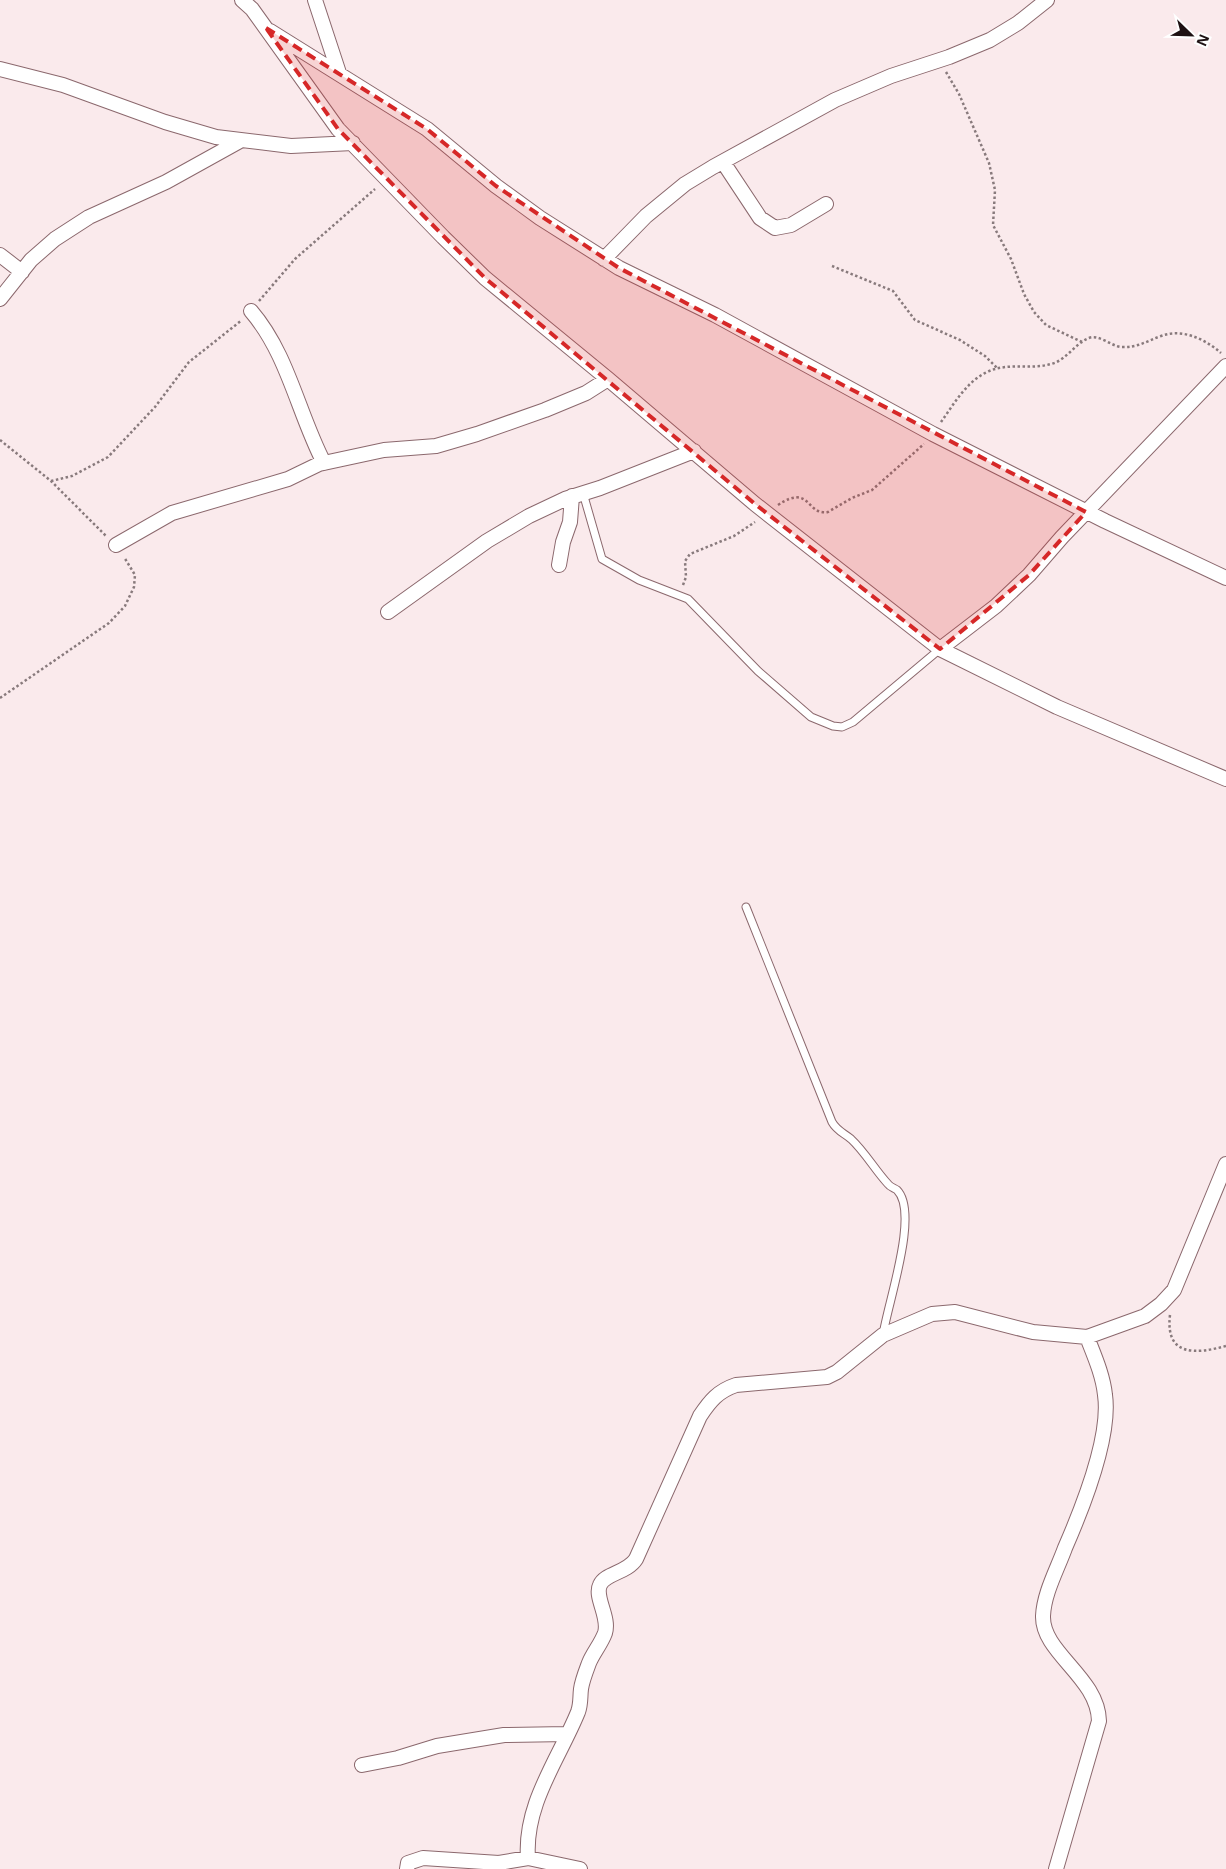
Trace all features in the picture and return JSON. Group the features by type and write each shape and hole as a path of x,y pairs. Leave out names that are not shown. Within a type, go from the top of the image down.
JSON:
{"street":[{"path":"242,0 252,9 338,129 388,178 442,238 485,278 767,513 940,649 1058,707 1226,779"},
{"path":"315,0 339,73"},
{"path":"604,259 646,216 685,184 835,100 891,76 990,40 1018,23 1047,0"},
{"path":"266,28 427,129 496,186 540,218 604,259 715,315 933,434 1086,512 1226,578"},
{"path":"0,69 63,85 216,137 291,146 353,143"},
{"path":"0,299 32,260 56,239 89,217 166,182 240,141"},
{"path":"723,162 760,218 775,228 791,225 826,204"},
{"path":"0,254 22,272"},
{"path":"251,310 264,326 278,352 324,463"},
{"path":"940,649 996,606 1029,575 1086,512 1226,366"},
{"path":"116,546 172,513 288,479 324,463 384,450 436,446 546,410 586,393 608,379"},
{"path":"388,612 487,541 529,516 578,495 694,451"},
{"path":"559,565 562,542 578,495"},
{"path":"528,1858 528,1843 535,1805 580,1704 581,1688 589,1662 605,1632 606,1620 598,1593 600,1584 607,1577 631,1566 636,1559 692,1433 713,1397 724,1389 736,1385 827,1377 837,1372 882,1335 932,1314 955,1312 1033,1332 1086,1337 1145,1316 1161,1304 1174,1290 1226,1164"},
{"path":"1056,1869 1099,1721 1099,1708 1093,1693 1048,1636 1043,1619 1044,1603 1075,1525 1104,1429 1105,1395 1097,1362 1086,1337"},
{"path":"362,1765 398,1758 437,1746 504,1735 567,1734"},
{"path":"408,1869 408,1863 423,1858 499,1862 528,1858 580,1869"}],"lane":[{"path":"578,495 602,559 639,580 688,598 758,671 810,717 833,726 842,726 853,722 940,649"},
{"path":"746,907 832,1122 838,1130 852,1140 888,1184 898,1191 903,1200 905,1229 901,1259 882,1335"}],"path":[{"path":"938,60 959,94 989,162 994,190 993,225 1011,259 1024,294 1034,312 1046,325 1082,342"},
{"path":"51,481 72,476 108,457 155,407 189,362 238,324 296,258 388,178"},
{"path":"832,266 893,291 915,320 960,340 985,356 997,368"},
{"path":"678,593 685,580 685,561 690,554 734,536 785,500 798,497 818,511 828,512 852,498 872,490 911,458 933,434 965,389 986,372 997,368 1052,364 1067,356 1082,342 1092,338 1118,347 1133,347 1163,335 1179,333 1201,339 1226,357"},
{"path":"0,440 51,481 116,546 135,576 134,587 125,606 109,623 0,698"},
{"path":"1170,1314 1170,1335 1180,1347 1195,1352 1226,1346"}],"highlighted area":[{"path":"266,28 427,129 496,186 619,268 1086,512 1029,575 940,649 755,504 485,278 338,129"}]}
